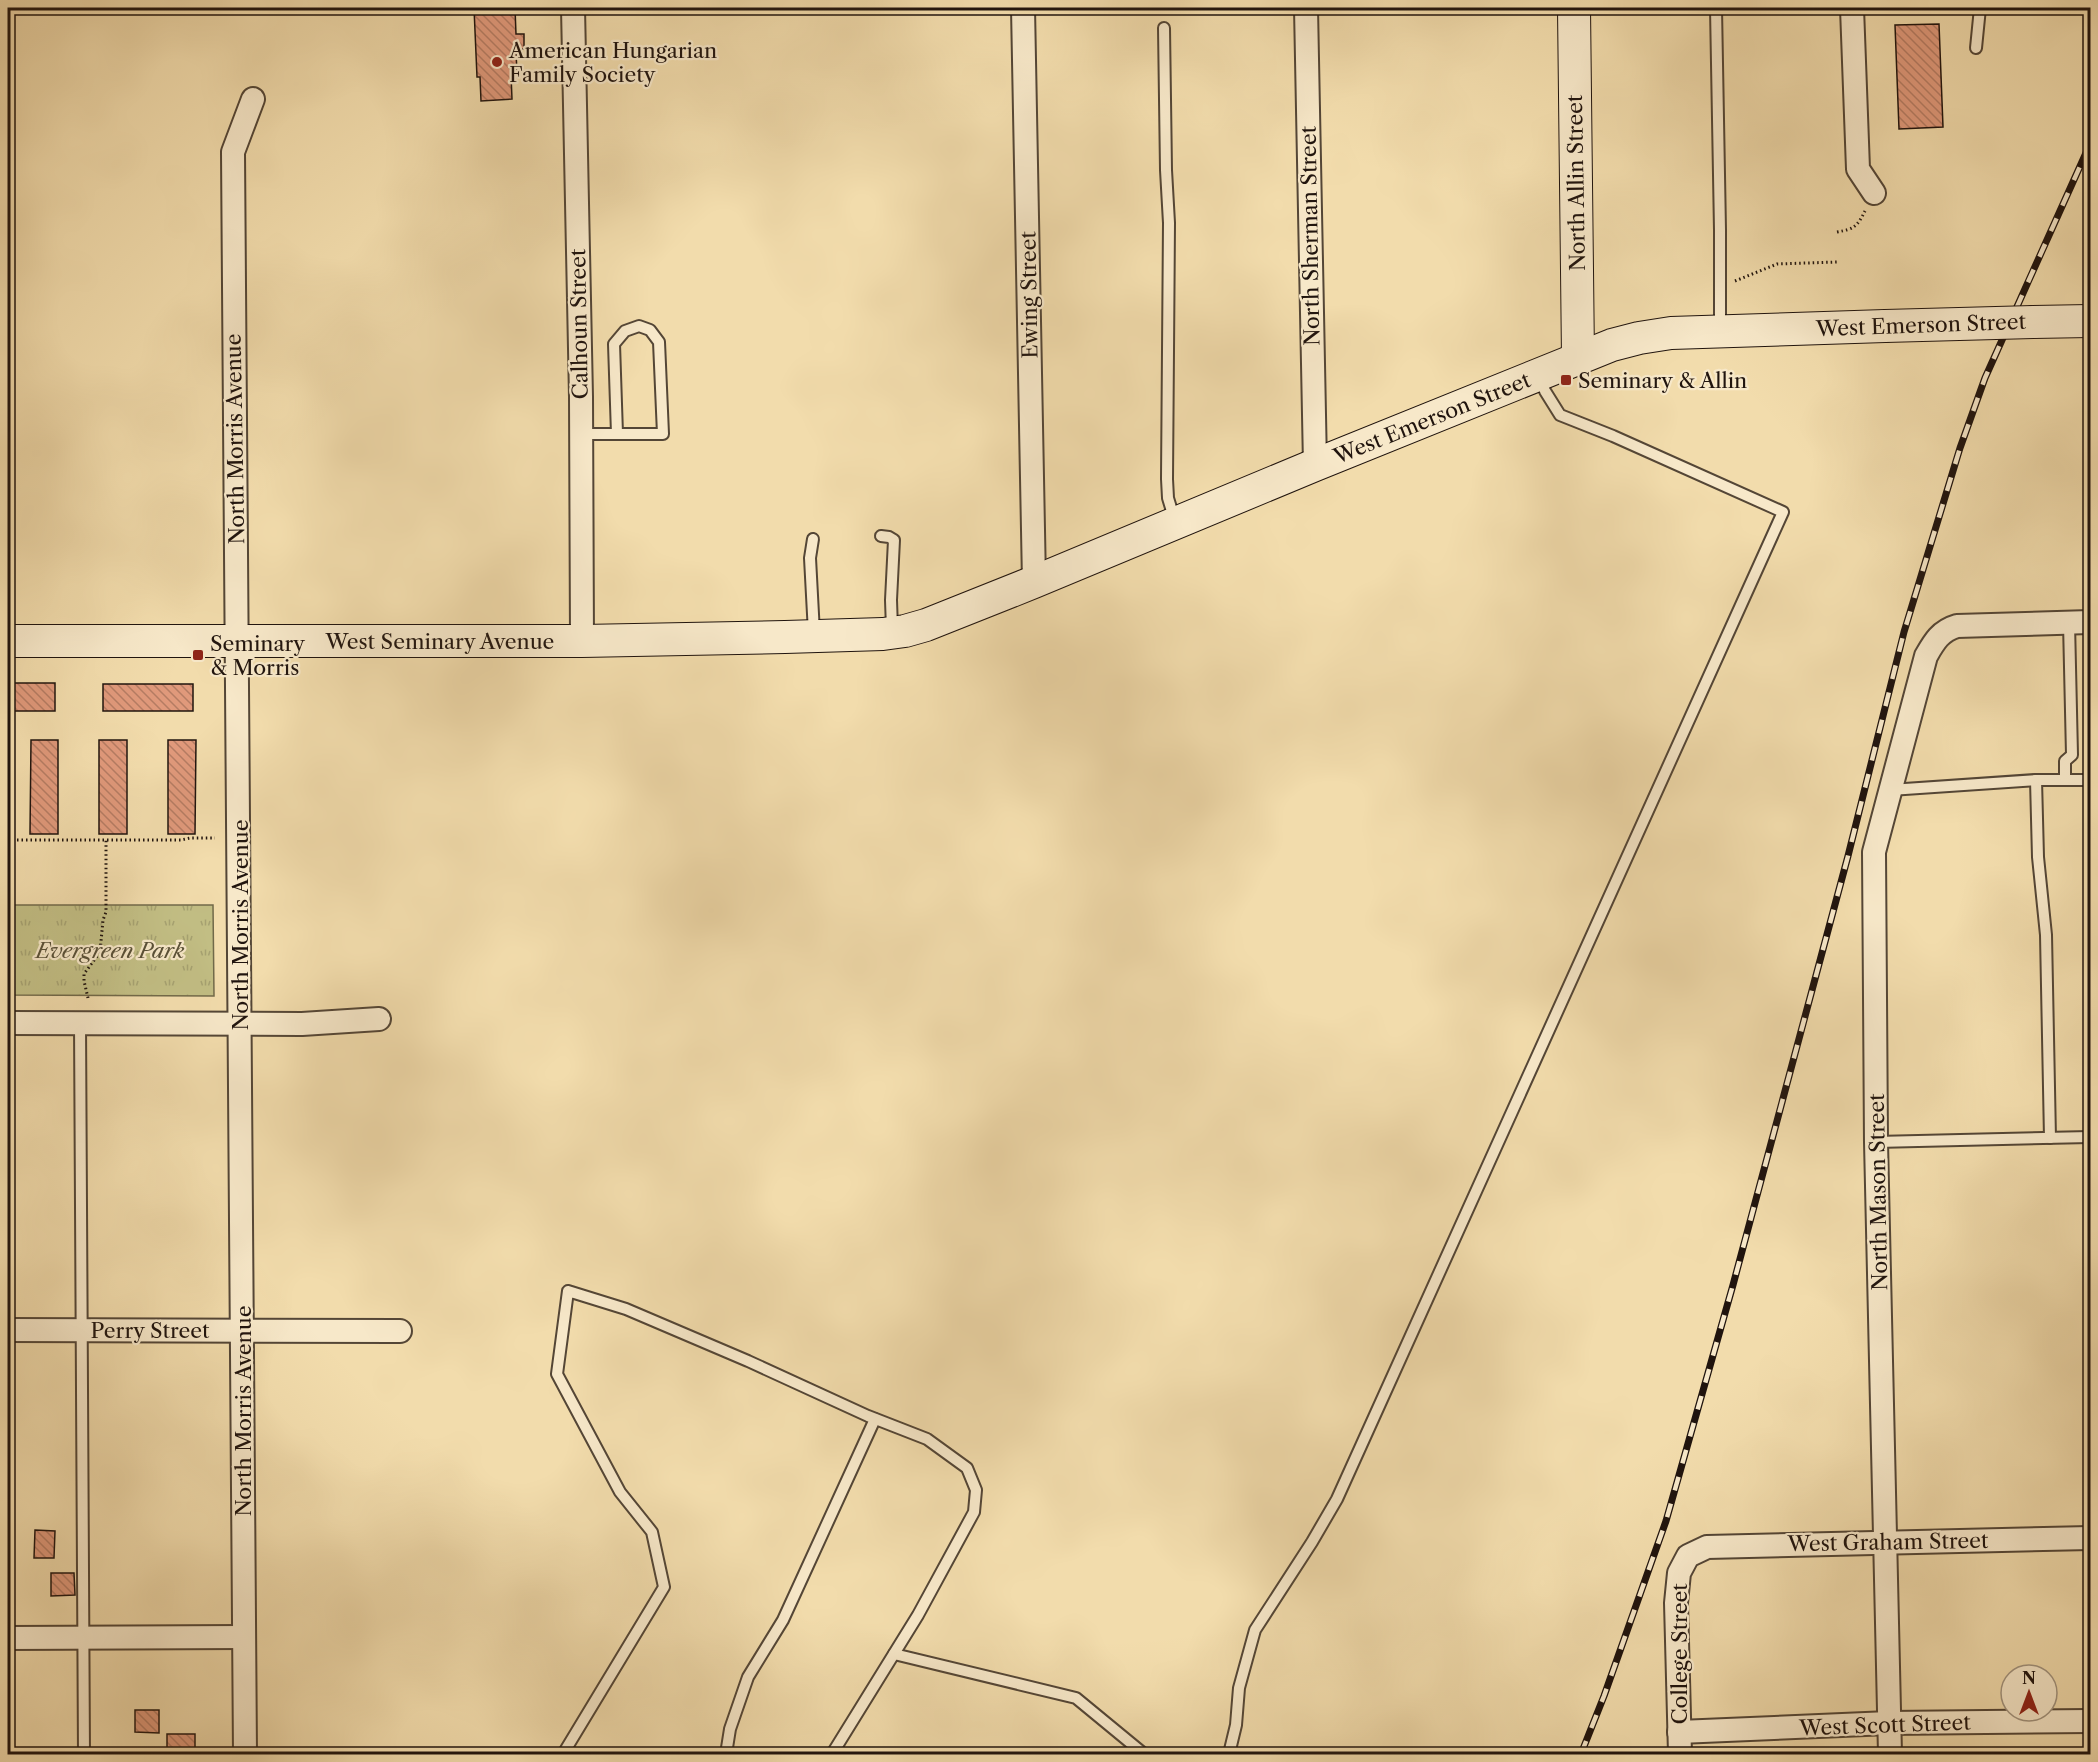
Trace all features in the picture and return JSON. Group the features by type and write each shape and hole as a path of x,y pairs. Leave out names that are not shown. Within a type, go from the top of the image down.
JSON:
{"street":[{"name":"Calhoun Street","path":"573,8 581,434 582,641"},
{"name":"Ewing Street","path":"1023,8 1034,582"},
{"name":"North Sherman Street","path":"1306,8 1315,465"},
{"name":"North Allin Street","path":"1574,8 1578,358"},
{"path":"1852,8 1857,169 1874,194"},
{"name":"North Morris Avenue","path":"245,1755 232,152 253,99"},
{"name":"West Emerson Street","path":"826,636 892,632 926,625 1578,358 1612,345 1640,338 1671,333 2091,321"},
{"name":"North Mason Street","path":"1890,1755 1876,1142 1874,852 1926,656 1936,639 1948,629 1957,626 2080,622"},
{"name":"West Seminary Avenue","path":"8,640 582,641 826,636"},
{"path":"8,1023 302,1024 379,1019"},
{"name":"Perry Street","path":"8,1330 400,1331"},
{"name":"West Graham Street","path":"1688,1556 1707,1547 2091,1538"},
{"name":"College Street","path":"1680,1755 1676,1603 1679,1573 1688,1556"},
{"path":"8,1638 244,1637"},
{"name":"West Scott Street","path":"1679,1732 1889,1723 2091,1721"}],"lane":[{"path":"1716,8 1720,332"},
{"path":"1977,48 1980,8"},
{"path":"1164,28 1169,223 1167,479 1168,498 1176,524"},
{"path":"581,434 616,434 663,434 659,342 650,330 639,326 625,331 614,344 616,434"},
{"path":"1229,1755 1236,1725 1239,1688 1255,1630 1307,1551 1337,1499 1783,512 1613,436 1560,415 1545,391 1539,374"},
{"path":"880,536 894,540 892,632"},
{"path":"813,539 810,558 826,636"},
{"path":"2065,780 2065,761 2072,755 2080,622"},
{"path":"1890,790 2036,780 2091,780"},
{"path":"2036,780 2038,857 2046,935 2050,1138"},
{"path":"80,1023 84,1755"},
{"path":"1876,1142 2091,1137"},
{"path":"563,1755 664,1587 652,1532 620,1492 558,1374 568,1291 626,1310 875,1419 927,1439 967,1468 976,1490 974,1512 918,1615 832,1755"},
{"path":"726,1755 730,1729 748,1677 783,1620 875,1419"},
{"path":"894,1654 1076,1698 1144,1755"}],"path":[{"path":"1837,232 1851,230 1860,221 1874,194"},
{"path":"1725,285 1777,264 1837,262"},
{"path":"8,840 215,838"},
{"path":"88,998 84,974 100,952 106,912 106,840"}],"green space":[{"name":"Evergreen Park","path":"8,905 213,905 214,996 8,995"}],"building":[{"name":"American Hungarian Family Society","path":"474,8 515,8 516,34 524,34 524,49 516,49 517,76 511,75 512,99 481,101 480,77 477,77"},
{"path":"1939,24 1943,127 1899,129 1895,25"},
{"path":"8,683 55,683 55,711 8,711"},
{"path":"103,684 193,684 193,711 103,711"},
{"path":"31,740 58,740 58,834 30,834"},
{"path":"99,740 127,740 127,834 99,834"},
{"path":"168,740 196,740 195,834 168,834"},
{"path":"35,1530 55,1531 54,1558 34,1558"},
{"path":"51,1573 74,1573 75,1595 51,1596"},
{"path":"135,1710 159,1710 159,1733 135,1732"},
{"path":"167,1734 195,1734 195,1755 167,1755"}],"railway":[{"path":"1581,1754 1666,1521 1733,1285 1848,856 1904,632 1960,448 1985,378 2090,144"}],"place":[{"name":"American Hungarian Family Society","path":"497,62"},
{"name":"Seminary & Allin","path":"1566,380"},
{"name":"Seminary & Morris","path":"198,655"}]}
